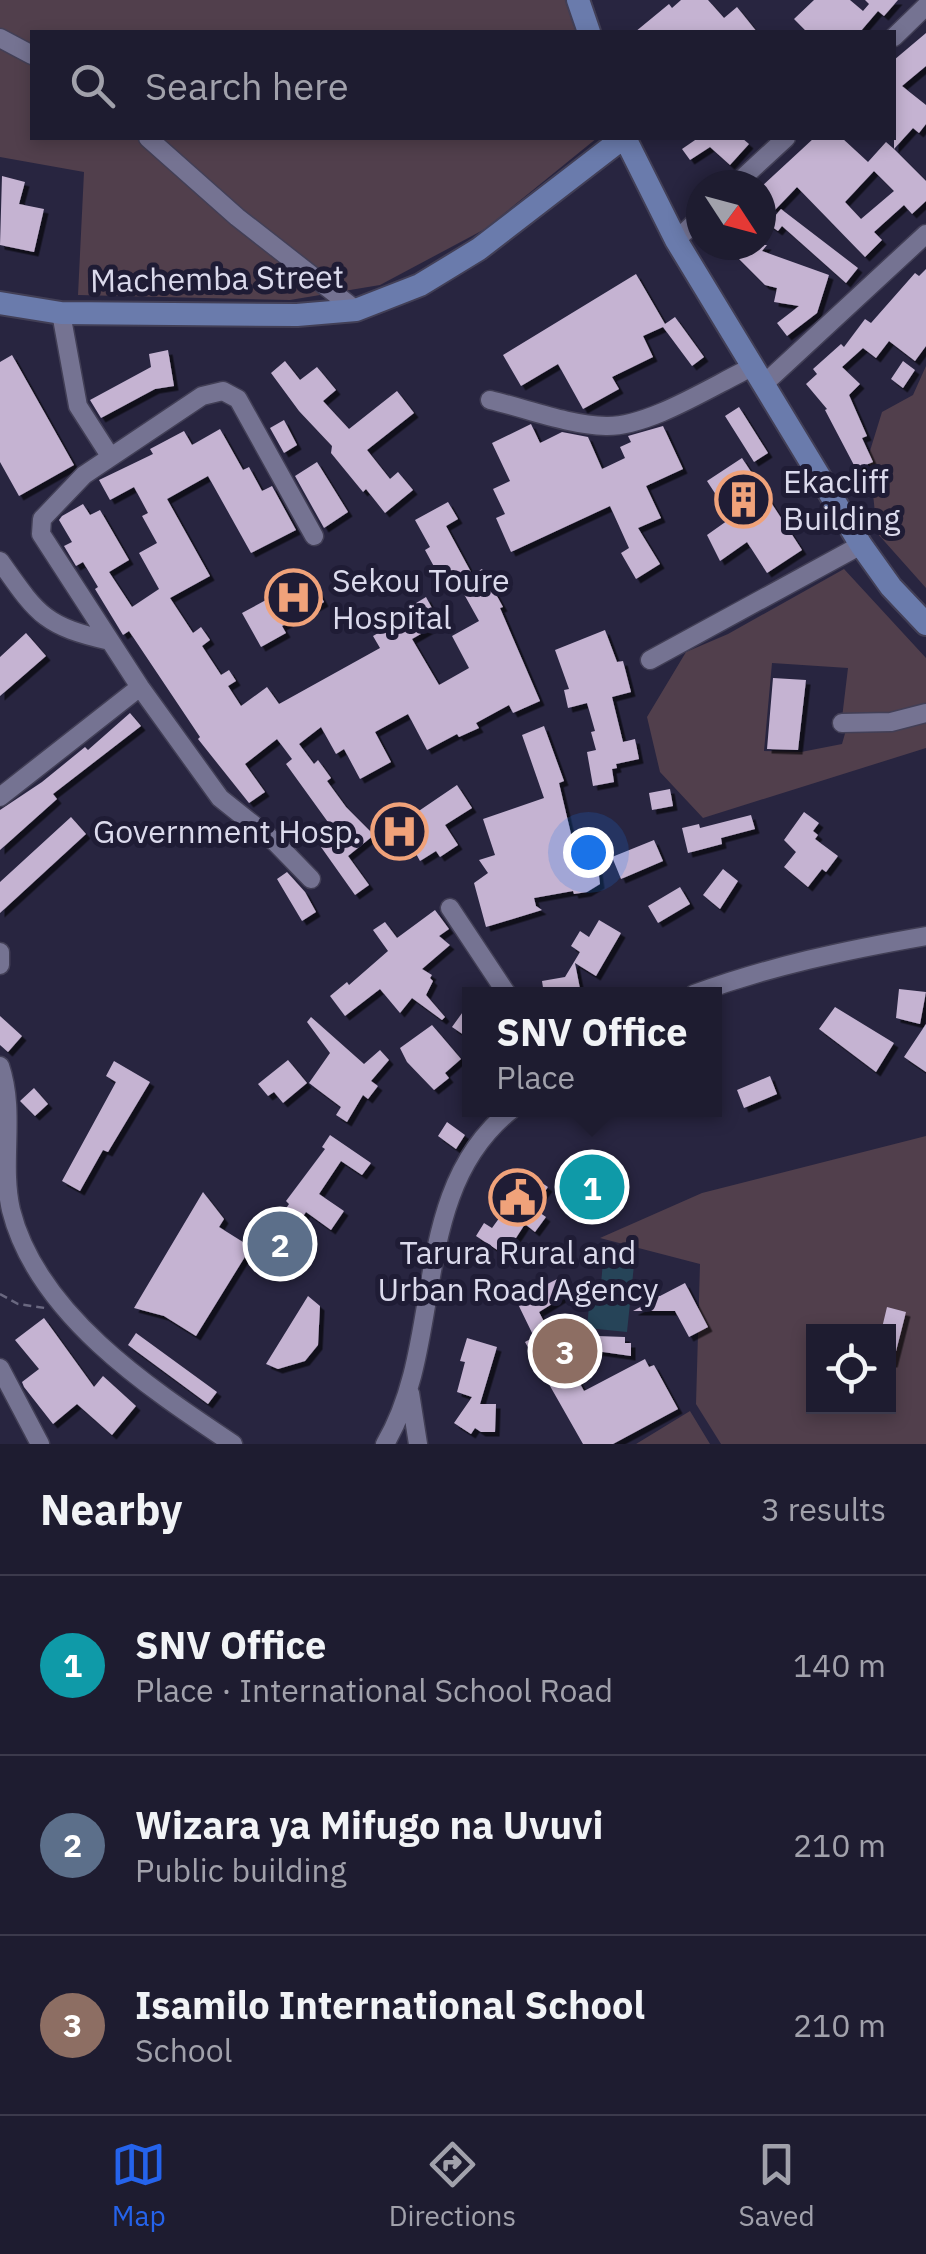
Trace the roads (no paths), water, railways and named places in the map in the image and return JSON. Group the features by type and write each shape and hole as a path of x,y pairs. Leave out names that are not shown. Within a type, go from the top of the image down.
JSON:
{"main road":[{"path":"578,0 588,30"},
{"name":"Machemba Street","path":"0,303 61,313 297,315 356,310 420,285 480,249 621,140"},
{"path":"625,140 676,240 860,545 891,587 926,624"}],"street":[{"path":"896,35 926,6"},
{"path":"0,38 30,54"},
{"path":"150,140 237,218 356,310"},
{"path":"751,170 784,140"},
{"path":"676,240 686,231"},
{"path":"490,400 610,426 634,422 758,376 926,234"},
{"path":"61,313 78,406 110,456"},
{"path":"311,879 274,841 220,798 140,687 40,527 42,518 110,456 202,396 223,391 238,399 314,536"},
{"path":"650,660 860,545"},
{"path":"0,560 44,617 61,629 110,641"},
{"path":"0,797 140,687"},
{"path":"842,723 891,722 926,713"},
{"path":"450,908 502,987"},
{"path":"713,987 760,970 857,947 926,936"},
{"path":"0,952 0,965"},
{"path":"0,1066 8,1099 10,1206 21,1241 43,1279 66,1310 123,1364 177,1407 233,1444"},
{"path":"385,1444 409,1388 432,1262 452,1191 474,1150 505,1117"},
{"path":"0,1368 40,1444"},
{"path":"409,1388 418,1444"}],"water":[{"path":"603,1262 634,1265 627,1332 587,1328 590,1295 600,1295"}],"place":[{"name":"Ekacliff Building","path":"744,499"},
{"name":"Sekou Toure Hospital","path":"293,598"},
{"name":"Government Hosp.","path":"400,831"},
{"name":"SNV Office","path":"592,1187"},
{"name":"Tarura Rural and Urban Road Agency","path":"518,1198"},
{"name":"Wizara ya Mifugo na Uvuvi","path":"280,1244"},
{"name":"Isamilo International School","path":"565,1351"}]}
